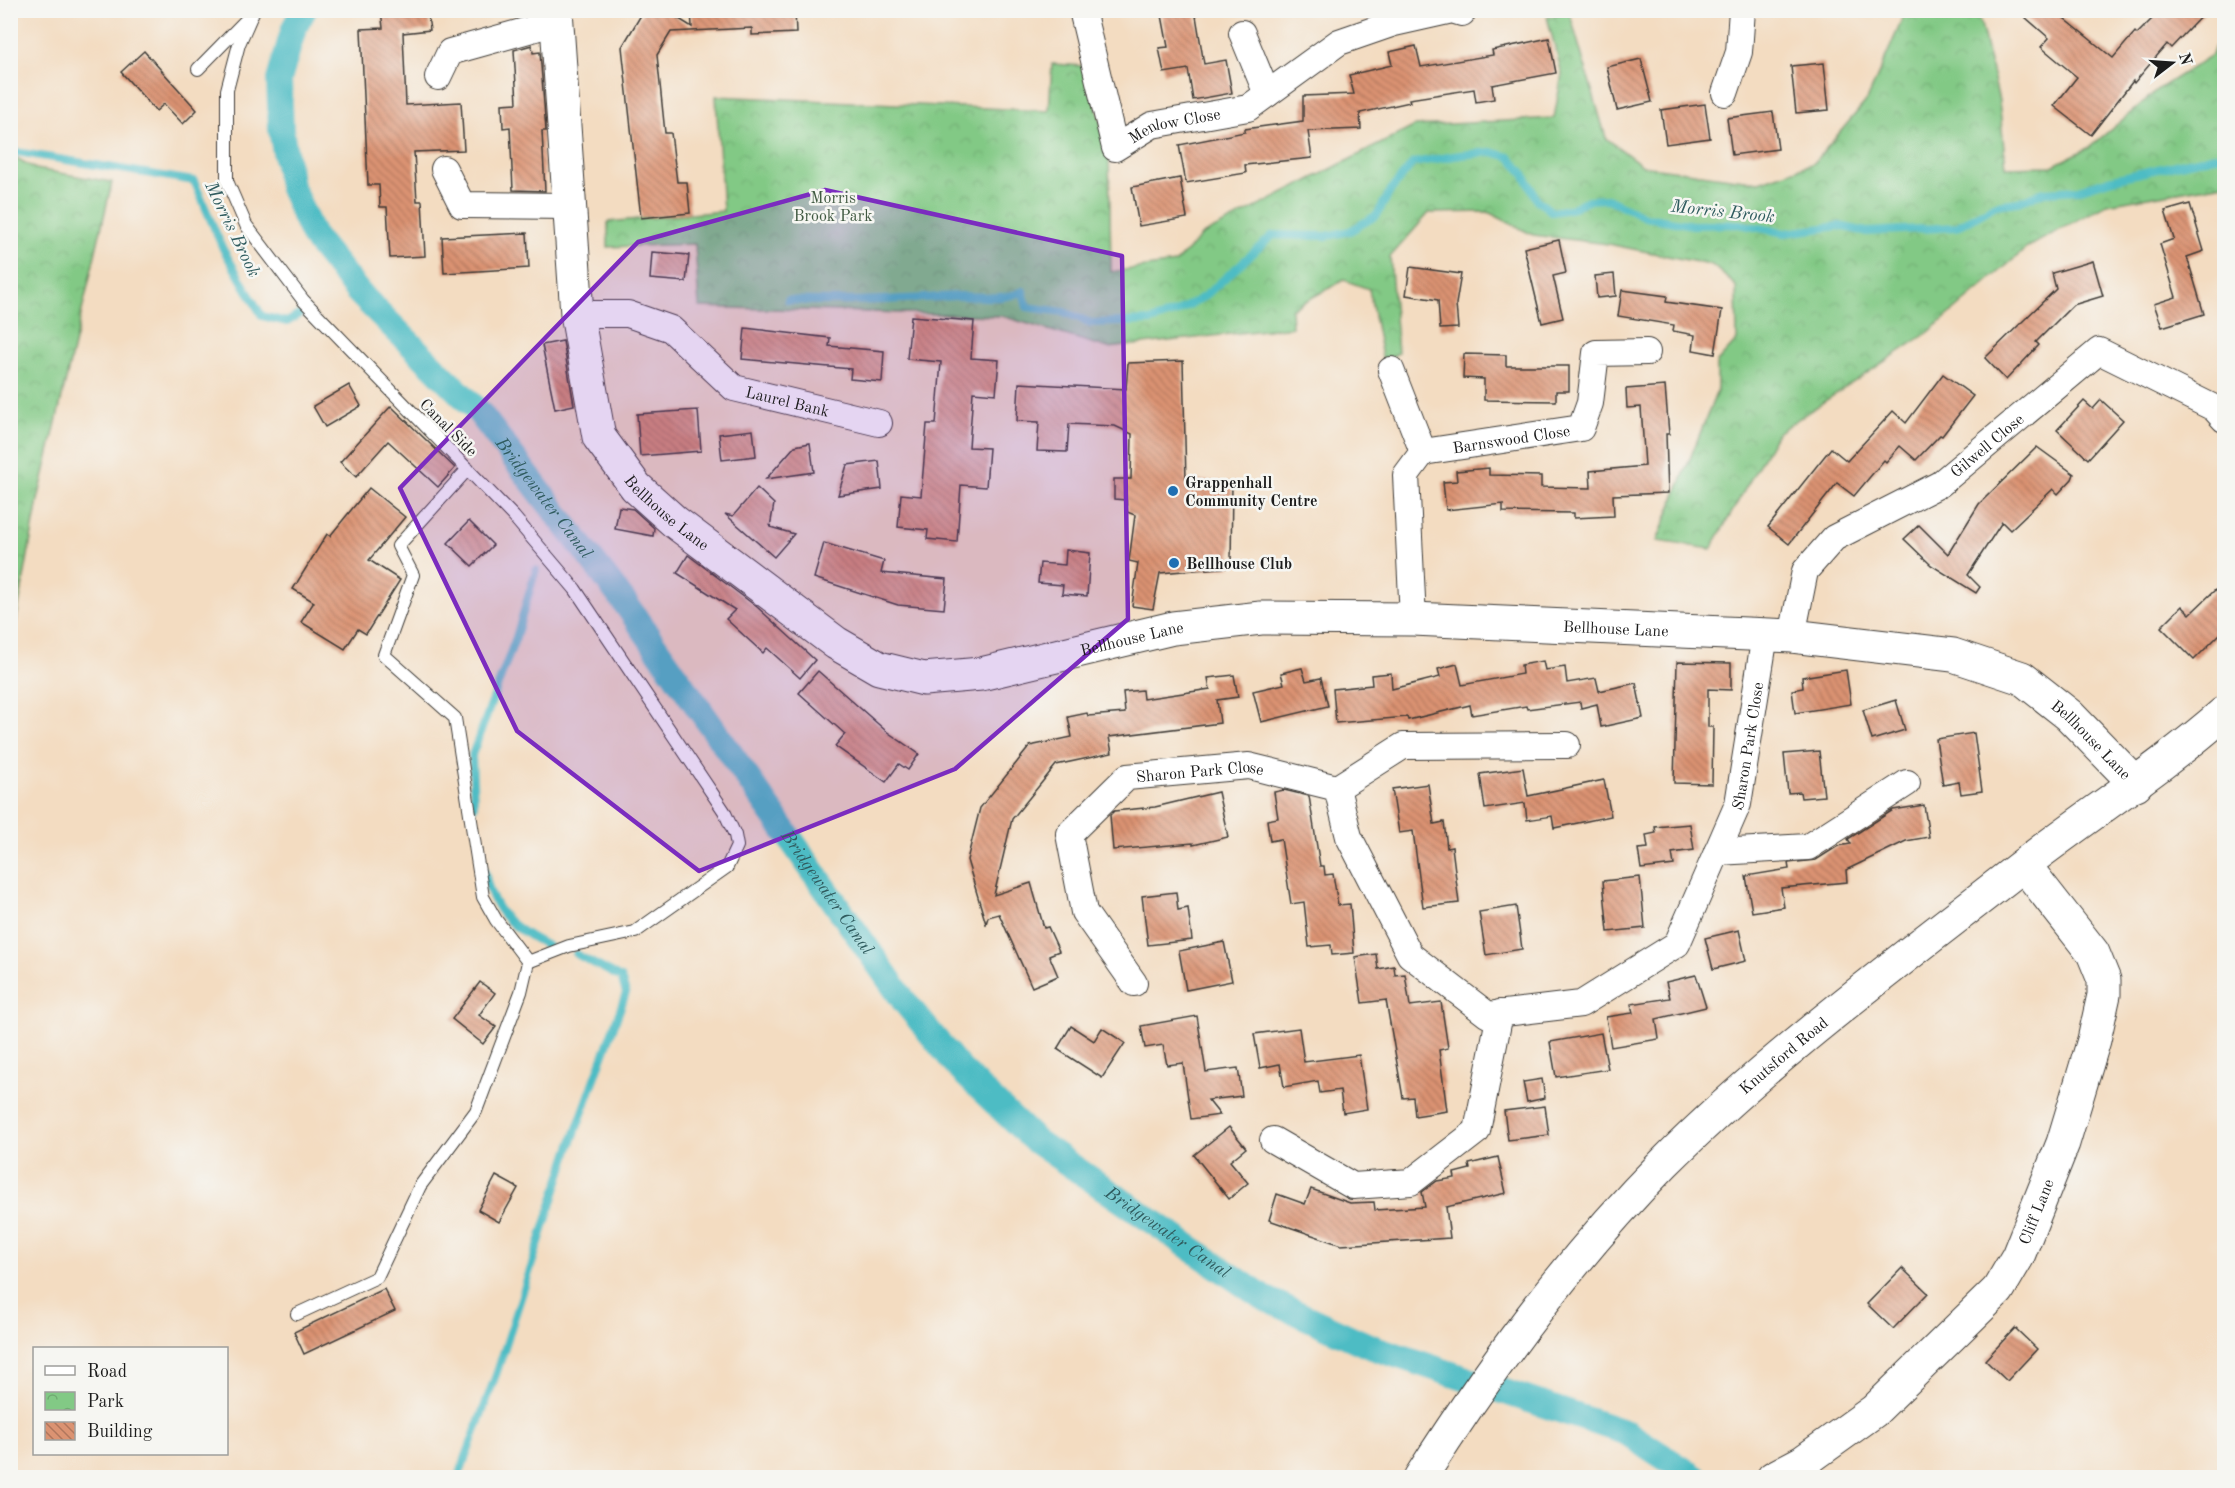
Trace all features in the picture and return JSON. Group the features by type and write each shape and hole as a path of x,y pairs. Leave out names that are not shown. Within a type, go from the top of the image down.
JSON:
{"main road":[{"name":"Bellhouse Lane","path":"556,16 577,314 599,437 636,487 675,522 837,643 879,668 924,679 981,674 1173,628 1261,618 1413,619 1779,635 1953,656 2022,678 2069,715 2136,784"},
{"name":"Knutsford Road","path":"1420,1478 1456,1420 1515,1338 1606,1226 1665,1162 1752,1084 1860,993 2024,865 2136,784 2224,713"},
{"name":"Cliff Lane","path":"1773,1478 1830,1444 1874,1411 1998,1290 2018,1256 2063,1143 2094,1041 2104,995 2104,980 2093,953 2024,865"}],"street":[{"name":"Menlow Close","path":"1082,10 1115,148 1152,125 1248,108 1338,42 1394,23 1452,10 1462,14"},
{"path":"1725,93 1739,52 1742,10"},
{"path":"438,77 450,52 556,16"},
{"path":"1242,33 1267,94"},
{"path":"444,169 462,205 568,206"},
{"name":"Laurel Bank","path":"577,314 628,314 671,329 734,388 879,423"},
{"name":"Gilwell Close","path":"1779,635 1805,571 1834,538 1940,484 2099,351 2214,408 2224,419"},
{"name":"Barnswood Close","path":"1423,452 1581,428 1590,403 1596,353 1647,352"},
{"path":"1391,370 1423,452 1406,475 1413,619"},
{"name":"Sharon Park Close","path":"1134,983 1084,912 1069,834 1126,777 1249,766 1337,788 1349,837 1410,955 1488,1015 1581,1004 1677,944 1737,804 1779,635"},
{"path":"1337,788 1403,746 1567,745"},
{"path":"1717,852 1808,846 1907,783"},
{"path":"1273,1140 1353,1186 1411,1182 1477,1131 1500,1013"}],"lane":[{"path":"198,69 253,12"},
{"name":"Canal Side","path":"253,12 239,44 227,90 227,181 246,225 303,300 514,517 575,589 724,811 737,846 727,867 635,932 569,946 528,962"},
{"path":"297,1314 377,1277 420,1186 476,1111 517,1003 528,962 496,920 483,897 455,718 384,655 413,575 398,546 468,469"}],"highlighted area":[{"path":"825,190 1122,256 1128,619 955,769 699,871 517,731 400,488 638,242"}],"green space":[{"name":"Morris Brook Park","path":"1569,11 1606,138 1643,166 1759,182 1814,163 1867,100 1906,11 1978,11 1999,101 2006,167 2052,166 2090,147 2160,88 2212,55 2220,32 2224,32 2224,184 2107,204 2028,247 1929,332 1777,433 1711,549 1657,541 1717,391 1717,362 1737,340 1736,286 1712,265 1608,244 1533,235 1488,212 1429,213 1390,257 1398,353 1383,362 1369,289 1344,280 1291,309 1292,327 1108,348 1002,316 699,307 695,244 608,247 608,222 723,211 716,96 1049,111 1052,64 1085,66 1109,152 1111,272 1175,263 1202,235 1415,126 1554,118 1562,74 1547,17"},
{"path":"11,155 36,169 112,182 38,500 11,650"}],"building":[{"path":"381,10 427,10 430,30 403,33 406,105 461,102 464,150 414,152 417,201 422,201 425,256 390,258 387,207 380,207 379,185 368,185 361,29 383,28"},
{"path":"644,10 665,10 692,27 691,10 795,10 796,33 752,35 752,28 671,32 657,55 665,133 671,133 677,182 687,182 690,213 641,218 622,47"},
{"path":"1161,10 1195,10 1204,64 1226,60 1232,93 1193,100 1188,69 1164,73 1159,48 1168,47"},
{"path":"2017,10 2054,10 2113,58 2135,32 2137,34 2161,10 2207,10 2171,48 2167,44 2134,83 2133,81 2091,135 2054,106 2077,77 2041,47 2049,38"},
{"path":"1549,38 1556,73 1492,85 1494,99 1476,102 1474,89 1409,99 1410,102 1360,113 1361,129 1308,131 1312,158 1245,165 1246,173 1186,183 1179,145 1245,132 1245,129 1303,121 1303,96 1354,94 1349,75 1392,65 1389,52 1416,46 1421,67 1493,55 1492,50"},
{"path":"532,45 533,53 540,52 546,131 542,131 545,191 513,190 510,127 503,128 502,104 517,103 514,50"},
{"path":"144,51 197,110 183,124 164,104 156,111 121,72"},
{"path":"1641,59 1652,102 1617,110 1607,67"},
{"path":"1824,63 1829,110 1796,113 1791,66"},
{"path":"1705,104 1710,138 1666,144 1661,110"},
{"path":"1773,112 1778,149 1732,155 1727,118"},
{"path":"1180,178 1187,218 1139,226 1132,187"},
{"path":"2190,204 2204,251 2187,257 2204,314 2162,327 2154,304 2176,297 2160,244 2174,239 2165,211"},
{"path":"527,233 529,268 444,273 442,237"},
{"path":"1559,240 1566,273 1553,276 1563,318 1542,323 1524,248"},
{"path":"652,252 689,255 686,282 650,279"},
{"path":"2093,261 2103,296 2073,305 2036,342 2039,345 2006,380 1985,358 2056,289 2052,273"},
{"path":"1410,267 1461,274 1456,304 1458,328 1440,329 1438,300 1406,295"},
{"path":"1614,274 1616,296 1597,298 1595,276"},
{"path":"1622,290 1667,296 1666,302 1722,310 1715,354 1693,350 1695,335 1673,331 1674,325 1618,316"},
{"path":"911,316 974,321 971,358 999,360 996,394 973,392 969,447 989,448 986,487 961,485 957,542 927,539 928,530 898,527 901,494 921,496 927,424 936,424 941,362 907,359"},
{"path":"745,328 830,338 829,346 884,351 882,382 850,379 851,369 742,359"},
{"path":"563,341 574,405 555,409 542,345"},
{"path":"1464,354 1506,355 1506,366 1569,366 1569,391 1556,391 1556,401 1484,400 1484,379 1463,378"},
{"name":"Grappenhall Community Centre","path":"1183,361 1186,480 1232,482 1231,567 1160,573 1153,609 1132,606 1138,563 1129,561 1135,515 1127,512 1126,500 1114,499 1114,479 1131,479 1132,434 1115,426 1069,424 1067,452 1037,451 1039,422 1017,421 1019,383 1126,389 1128,363"},
{"path":"1943,374 1973,396 1942,436 1940,435 1916,460 1900,446 1886,462 1884,460 1854,496 1837,483 1789,544 1768,527 1831,448 1847,461 1893,411 1906,423"},
{"path":"349,385 361,406 325,427 313,406"},
{"path":"1665,386 1669,434 1666,434 1668,493 1613,495 1614,516 1574,518 1574,513 1503,512 1503,504 1446,510 1443,482 1457,481 1456,471 1489,468 1489,475 1541,476 1541,487 1591,488 1590,471 1645,466 1641,407 1627,408 1626,389"},
{"path":"2101,400 2123,420 2088,459 2057,430 2084,401 2093,409"},
{"path":"391,406 455,468 438,487 388,441 356,477 340,462"},
{"path":"698,410 701,451 640,456 637,414"},
{"path":"753,430 756,456 722,460 719,434"},
{"path":"810,443 814,472 766,479 795,446"},
{"path":"2037,447 2074,474 2072,479 2058,494 2053,489 2010,530 2002,522 1968,575 1980,587 1976,593 1931,565 1904,539 1919,525 1948,554 1979,504"},
{"path":"879,461 882,489 838,495 847,465"},
{"path":"369,488 405,517 369,560 400,580 366,634 358,629 345,649 301,622 314,602 293,589 327,534 330,536"},
{"path":"757,488 774,504 770,527 794,534 774,557 725,514 733,516"},
{"path":"619,507 633,509 654,528 653,536 615,529"},
{"path":"469,521 493,545 472,566 448,543"},
{"path":"824,543 884,561 881,573 947,579 944,609 898,605 814,578"},
{"path":"1066,550 1090,553 1087,596 1062,594 1063,585 1038,583 1040,563 1065,565"},
{"path":"688,555 757,607 815,660 800,678 767,648 763,653 726,619 735,610 677,573"},
{"path":"2215,590 2224,600 2224,630 2194,660 2161,627 2182,606 2190,614"},
{"path":"1543,661 1545,670 1565,667 1567,683 1596,678 1599,691 1636,683 1643,718 1601,727 1597,704 1581,708 1580,702 1527,709 1526,706 1472,715 1470,705 1408,720 1407,717 1336,723 1333,689 1372,685 1371,675 1391,673 1392,689 1440,677 1438,669 1457,664 1462,685 1522,674 1521,665"},
{"path":"1677,662 1731,663 1731,690 1708,689 1708,727 1713,727 1712,784 1674,783"},
{"path":"1302,668 1306,681 1321,678 1328,706 1261,722 1253,691 1284,684 1281,673"},
{"path":"1846,670 1851,704 1795,713 1792,690 1803,688 1802,677"},
{"path":"818,671 886,731 919,754 908,770 899,764 886,782 835,746 845,734 799,693"},
{"path":"1234,675 1238,697 1217,700 1220,723 1109,737 1112,753 1056,765 1012,819 994,895 1031,883 1044,928 1048,927 1059,951 1049,955 1058,976 1032,987 999,914 988,917 986,924 967,860 980,808 1030,746 1072,737 1068,717 1087,713 1088,716 1125,713 1123,692 1142,690 1143,699 1210,689 1208,678"},
{"path":"1896,700 1905,730 1872,740 1863,710"},
{"path":"1974,733 1982,791 1961,794 1959,782 1943,785 1936,739"},
{"path":"1819,751 1824,796 1801,798 1800,792 1788,793 1784,754"},
{"path":"1523,768 1528,796 1604,780 1611,816 1554,828 1552,816 1527,820 1525,803 1485,809 1480,774"},
{"path":"1428,784 1434,824 1444,822 1447,848 1452,847 1459,903 1423,907 1413,831 1399,833 1392,789"},
{"path":"1284,790 1309,796 1320,866 1324,866 1325,875 1333,874 1338,905 1350,904 1354,953 1332,955 1331,945 1309,947 1304,902 1291,904 1281,839 1270,841 1267,820 1278,818 1274,792"},
{"path":"1218,792 1228,837 1193,845 1193,843 1113,850 1110,815 1114,811 1155,807"},
{"path":"1924,805 1929,837 1906,841 1846,870 1847,882 1781,888 1784,907 1752,912 1746,876 1789,869 1788,863 1816,860 1838,846 1851,844 1848,839 1893,810"},
{"path":"1690,824 1694,850 1672,853 1674,865 1641,869 1638,849 1648,848 1646,835 1656,833 1655,827"},
{"path":"1640,877 1645,928 1608,932 1603,881"},
{"path":"1176,892 1178,910 1188,908 1192,940 1148,945 1142,896"},
{"path":"1516,906 1522,949 1486,955 1479,912"},
{"path":"1739,930 1746,961 1713,969 1705,938"},
{"path":"1224,942 1232,981 1186,990 1179,951"},
{"path":"1376,954 1378,969 1394,966 1395,975 1405,974 1410,1006 1441,1002 1448,1048 1439,1050 1447,1111 1415,1116 1413,1097 1403,1098 1386,1000 1362,1003 1355,957"},
{"path":"1696,975 1706,1007 1656,1019 1659,1039 1611,1047 1606,1017 1633,1013 1631,1004 1670,998 1666,982"},
{"path":"480,982 495,993 479,1015 496,1027 483,1044 452,1019"},
{"path":"1197,1016 1206,1072 1238,1068 1242,1096 1208,1100 1220,1115 1191,1119 1183,1063 1167,1065 1163,1045 1145,1048 1141,1026"},
{"path":"1071,1026 1094,1041 1102,1028 1125,1043 1102,1078 1057,1049"},
{"path":"1299,1028 1304,1062 1359,1055 1367,1109 1343,1113 1340,1090 1320,1093 1318,1081 1284,1087 1280,1064 1260,1068 1254,1034"},
{"path":"1601,1033 1608,1069 1556,1077 1550,1042"},
{"path":"1542,1079 1545,1098 1527,1102 1523,1082"},
{"path":"1545,1106 1549,1135 1508,1140 1504,1111"},
{"path":"1229,1127 1246,1148 1230,1161 1248,1183 1229,1199 1194,1155"},
{"path":"1498,1157 1506,1193 1446,1207 1450,1238 1341,1245 1269,1220 1277,1194 1305,1204 1311,1189 1350,1203 1374,1202 1375,1210 1425,1207 1422,1192 1437,1181 1455,1178 1454,1173 1470,1169 1469,1164"},
{"path":"496,1176 518,1188 499,1222 478,1210"},
{"path":"1902,1268 1928,1293 1893,1329 1867,1304"},
{"path":"384,1289 395,1311 304,1354 294,1332"},
{"path":"2015,1328 2037,1349 2007,1381 1985,1360"}],"waterway":[{"name":"Bridgewater Canal","path":"304,10 294,28 279,80 281,130 291,186 313,236 359,293 478,411 625,603 904,1001 959,1068 1034,1140 1262,1297 1369,1346 1627,1433 1696,1478"},
{"name":"Morris Brook","path":"10,151 194,181 223,249 262,316 287,322 305,311"},
{"name":"Morris Brook","path":"788,300 851,301 955,296 998,297 1023,291 1027,307 1064,312 1091,323 1151,321 1177,312 1205,296 1273,235 1327,236 1350,231 1377,215 1391,190 1413,163 1460,155 1491,152 1510,157 1524,174 1537,200 1552,212 1570,209 1588,200 1608,199 1645,217 1693,225 1739,224 1785,233 1839,226 1867,232 1956,227 1996,205 2018,202 2044,192 2078,190 2109,180 2224,154"},
{"path":"474,806 472,755 516,637 536,570"},
{"path":"485,871 493,898 506,918 524,933 548,946"},
{"path":"458,1478 497,1372 569,1150 626,993 621,978 576,954"}],"place":[{"name":"Grappenhall Community Centre","path":"1173,491"},
{"name":"Bellhouse Club","path":"1174,563"}]}
